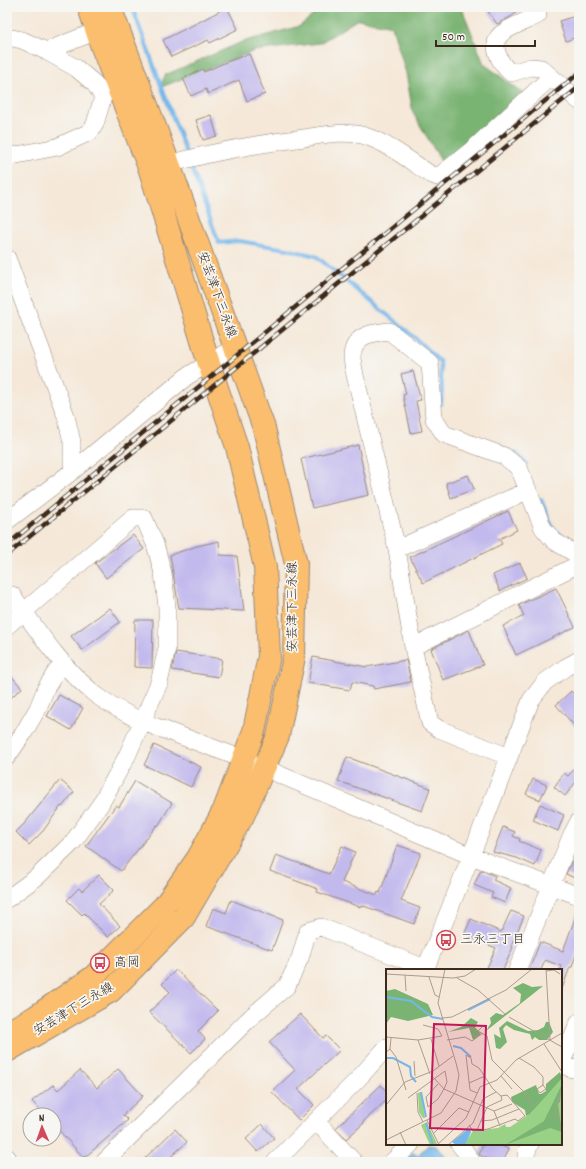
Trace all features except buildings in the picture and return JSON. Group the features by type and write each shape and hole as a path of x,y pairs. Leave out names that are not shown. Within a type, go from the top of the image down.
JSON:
{"main road":[{"name":"安芸津下三永線","path":"7,1051 111,991 184,917 243,816 278,736 294,657 296,564 264,428 173,163 108,20 89,7"},
{"name":"安芸津下三永線","path":"7,1032 35,1017 93,977 164,905 198,858 224,810 254,731 269,656 265,567 237,447 209,364 173,163"}],"street":[{"path":"538,15 500,34 496,49 498,58 504,68 511,72 519,72 531,67 541,68 579,101"},
{"path":"46,51 108,20"},
{"path":"7,37 22,40 46,51 76,68 95,84 103,97 95,124 90,132 57,147 7,157"},
{"path":"173,163 284,140 334,134 354,134 364,135 376,140 430,174 438,177 473,149 551,77"},
{"path":"7,258 66,416 72,442 72,465 74,470"},
{"path":"509,757 440,729 430,723 413,647 397,549 355,375 352,356 356,342 368,333 389,331 430,363 434,419 444,434 504,456 519,468 543,528 554,541 579,556"},
{"path":"7,521 74,470 186,377 235,347"},
{"path":"397,549 527,491"},
{"path":"7,626 132,518 144,518 155,544 163,572 167,607 167,648 159,683 127,756 100,805 72,842 37,877 7,900"},
{"path":"413,647 579,564"},
{"path":"12,595 63,665 91,691 128,715 243,759 263,769 471,856 579,896"},
{"path":"104,1162 251,1017 286,986 300,958 308,931 321,927 425,969 471,856 531,700 545,682 579,660"},
{"path":"7,757 23,734 38,708 46,688 56,672 63,665"},
{"path":"517,969 550,886 579,821"},
{"path":"562,1062 579,1022"},
{"path":"275,1162 375,1062 386,1048"},
{"path":"562,1064 572,1069 579,1068"},
{"path":"316,1121 354,1162"},
{"path":"392,1162 410,1145"},
{"path":"460,1145 472,1162"},
{"path":"526,1162 526,1154 530,1145"},
{"path":"7,1157 10,1162"}],"green space":[{"path":"323,7 467,7 463,11 484,64 527,96 444,166 413,113 406,73 392,26 358,19 320,43 254,51 161,87 165,75 242,42 300,26"}],"water":[{"path":"428,1145 436,1146 452,1162 403,1162 413,1152 418,1155"}],"waterway":[{"path":"132,7 187,155"},
{"path":"190,164 219,243 239,241 287,249 316,256 414,337 440,362 442,391 441,404"},
{"path":"509,451 517,454 526,464"},
{"path":"541,499 552,527 565,539"}],"railway":[{"path":"7,545 579,73"},
{"path":"7,555 579,87"}],"place":[{"name":"三永三丁目","path":"446,940"},
{"name":"高岡","path":"100,963"}]}
